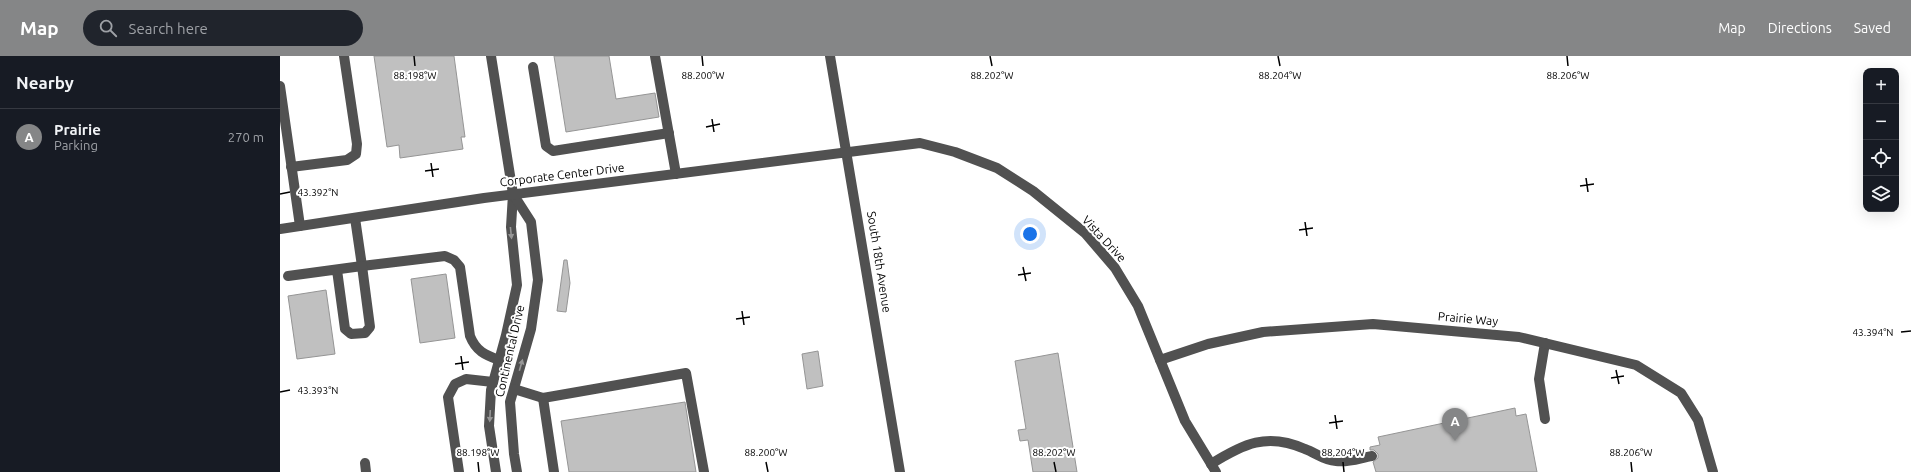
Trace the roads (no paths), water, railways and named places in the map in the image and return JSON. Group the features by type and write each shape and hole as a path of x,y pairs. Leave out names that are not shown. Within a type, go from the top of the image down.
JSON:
{"street":[{"path":"291,167 347,160 356,154 357,144 344,56"},
{"name":"Continental Drive","path":"491,56 513,194 510,227 517,285 493,382 489,426 496,472"},
{"path":"655,56 676,174"},
{"name":"South 18th Avenue","path":"830,56 900,472"},
{"path":"533,67 546,146 553,152 669,133"},
{"path":"280,86 300,226"},
{"name":"Vista Drive","path":"847,152 920,143 955,152 997,168 1033,190 1085,233 1115,268 1138,306 1185,421 1214,468"},
{"name":"Corporate Center Drive","path":"280,228 513,194 847,152"},
{"name":"Continental Drive","path":"513,194 531,222 538,280 531,329 510,402 517,472"},
{"path":"337,270 346,330 351,334 365,332 370,327 355,218"},
{"path":"288,276 445,256 454,260 460,267 470,336 474,346 483,354 499,360"},
{"name":"Prairie Way","path":"1160,360 1208,344 1263,332 1373,324 1519,337 1636,365 1681,393 1698,420 1713,472"},
{"path":"1545,343 1539,378 1545,420"},
{"path":"514,388 544,398 686,373 704,472"},
{"path":"459,472 448,397 455,384 466,378 493,382"},
{"path":"544,398 554,472"},
{"path":"1214,468 1246,444 1267,440 1292,444 1325,460 1336,462 1372,456"}],"place":[{"name":"Prairie","path":"1455,441"}]}
